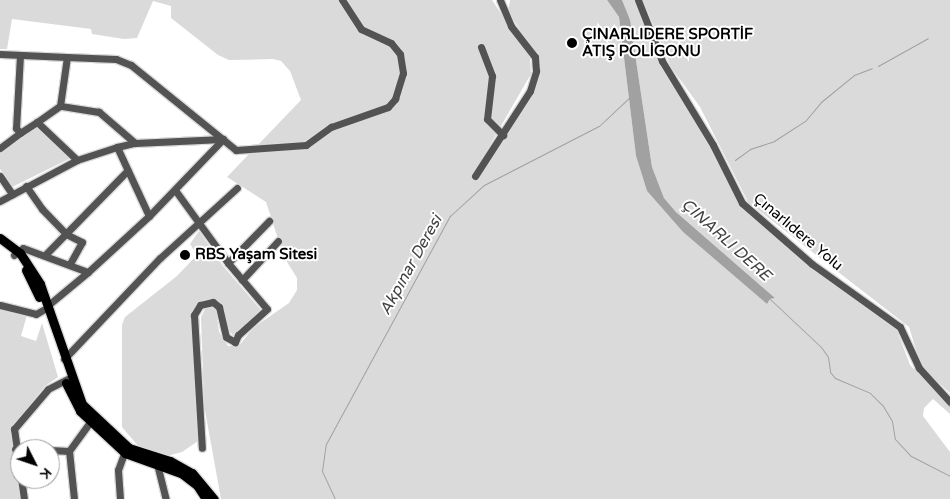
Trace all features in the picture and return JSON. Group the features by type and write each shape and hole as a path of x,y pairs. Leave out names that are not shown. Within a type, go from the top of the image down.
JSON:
{"main road":[{"path":"0,238 17,253 36,289 64,359 68,379 82,404 135,459 157,460 192,473 214,499"},
{"path":"0,244 17,253"},
{"path":"45,308 75,405 90,422 125,449"},
{"path":"157,460 187,477 206,499"}],"street":[{"path":"0,54 116,59 131,65 236,150 306,145 332,127 388,107 395,99 403,73 400,54 391,43 361,29 342,0"},
{"path":"475,176 530,91 536,63 532,52 506,17 500,0"},
{"name":"Çınarlıdere Yolu","path":"638,0 662,61 713,145 742,204 812,264 900,328 919,368 950,402"},
{"path":"481,47 492,76 487,119 503,135"},
{"path":"20,55 15,122 20,133"},
{"path":"60,106 67,57"},
{"path":"0,148 60,106 98,112 135,143"},
{"path":"37,122 76,160"},
{"path":"0,201 76,160 117,147 135,143 222,139"},
{"path":"0,305 36,314 45,308 88,272 149,216 222,139"},
{"path":"117,147 149,216"},
{"path":"46,254 128,170"},
{"path":"0,176 12,194"},
{"path":"26,186 42,209 66,234 82,242 69,265"},
{"path":"64,359 160,258 237,188"},
{"path":"175,190 228,263 267,310 238,335 235,342 226,337 219,307 213,302 200,305 194,315 202,448"},
{"path":"228,263 270,221"},
{"path":"242,280 278,241"},
{"path":"17,253 23,248 46,254 88,272"},
{"path":"13,439 13,434 19,421 48,389 68,379"},
{"path":"74,499 68,450 90,422"},
{"path":"120,499 118,470 125,449"},
{"path":"60,450 68,450"},
{"path":"157,460 166,499"}],"shaded area":[{"path":"0,0 492,0 530,58 531,74 471,178 478,175 520,115 538,80 539,58 508,12 510,0 607,0 619,17 636,156 647,191 683,232 767,304 770,299 775,298 676,212 664,198 652,167 632,33 622,0 634,0 659,62 711,148 737,202 786,245 896,328 910,365 950,407 950,414 933,399 924,408 923,416 950,452 950,499 221,499 204,405 201,317 206,307 216,309 219,332 228,346 239,346 253,328 289,303 297,290 297,278 284,257 266,202 227,177 301,100 290,71 281,61 273,59 229,60 218,55 171,18 171,6 153,1 137,38 124,39 92,34 91,29 12,19 7,49 0,49"},
{"path":"607,0 622,0 630,20 652,167 664,198 676,212 775,298 770,299 767,304 683,232 647,191 636,156 619,17"},
{"path":"643,0 950,0 950,393 921,366 909,327 748,202 700,107 671,67"},
{"path":"37,126 71,158 12,187 0,169 0,152"},
{"path":"199,231 223,266 261,310 233,335 228,330 225,316 207,301 194,315 201,439 182,452 167,456 139,447 122,427 122,325 125,317 177,276 197,255 190,244"},
{"path":"0,309 27,315 21,336 36,341 42,323 58,377 45,386 10,429 12,439 10,439 10,489 20,489 22,499 0,499"}],"waterway":[{"path":"878,66 928,38"},
{"path":"735,160 750,149 774,141 806,120 821,102 854,75 872,68"},
{"name":"Akpınar Deresi","path":"335,499 322,471 326,444 450,216 484,185 599,126 631,96"},
{"path":"770,299 821,347 828,357 830,372 835,378 870,393 883,406 892,421 895,439 911,456 950,476"}],"place":[{"name":"ÇINARLIDERE SPORTİF ATIŞ POLİGONU","path":"572,43"},
{"name":"RBS Yaşam Sitesi","path":"185,255"}],"water label":[{"name":"ÇINARLI DERE","path":"726,240"}]}
